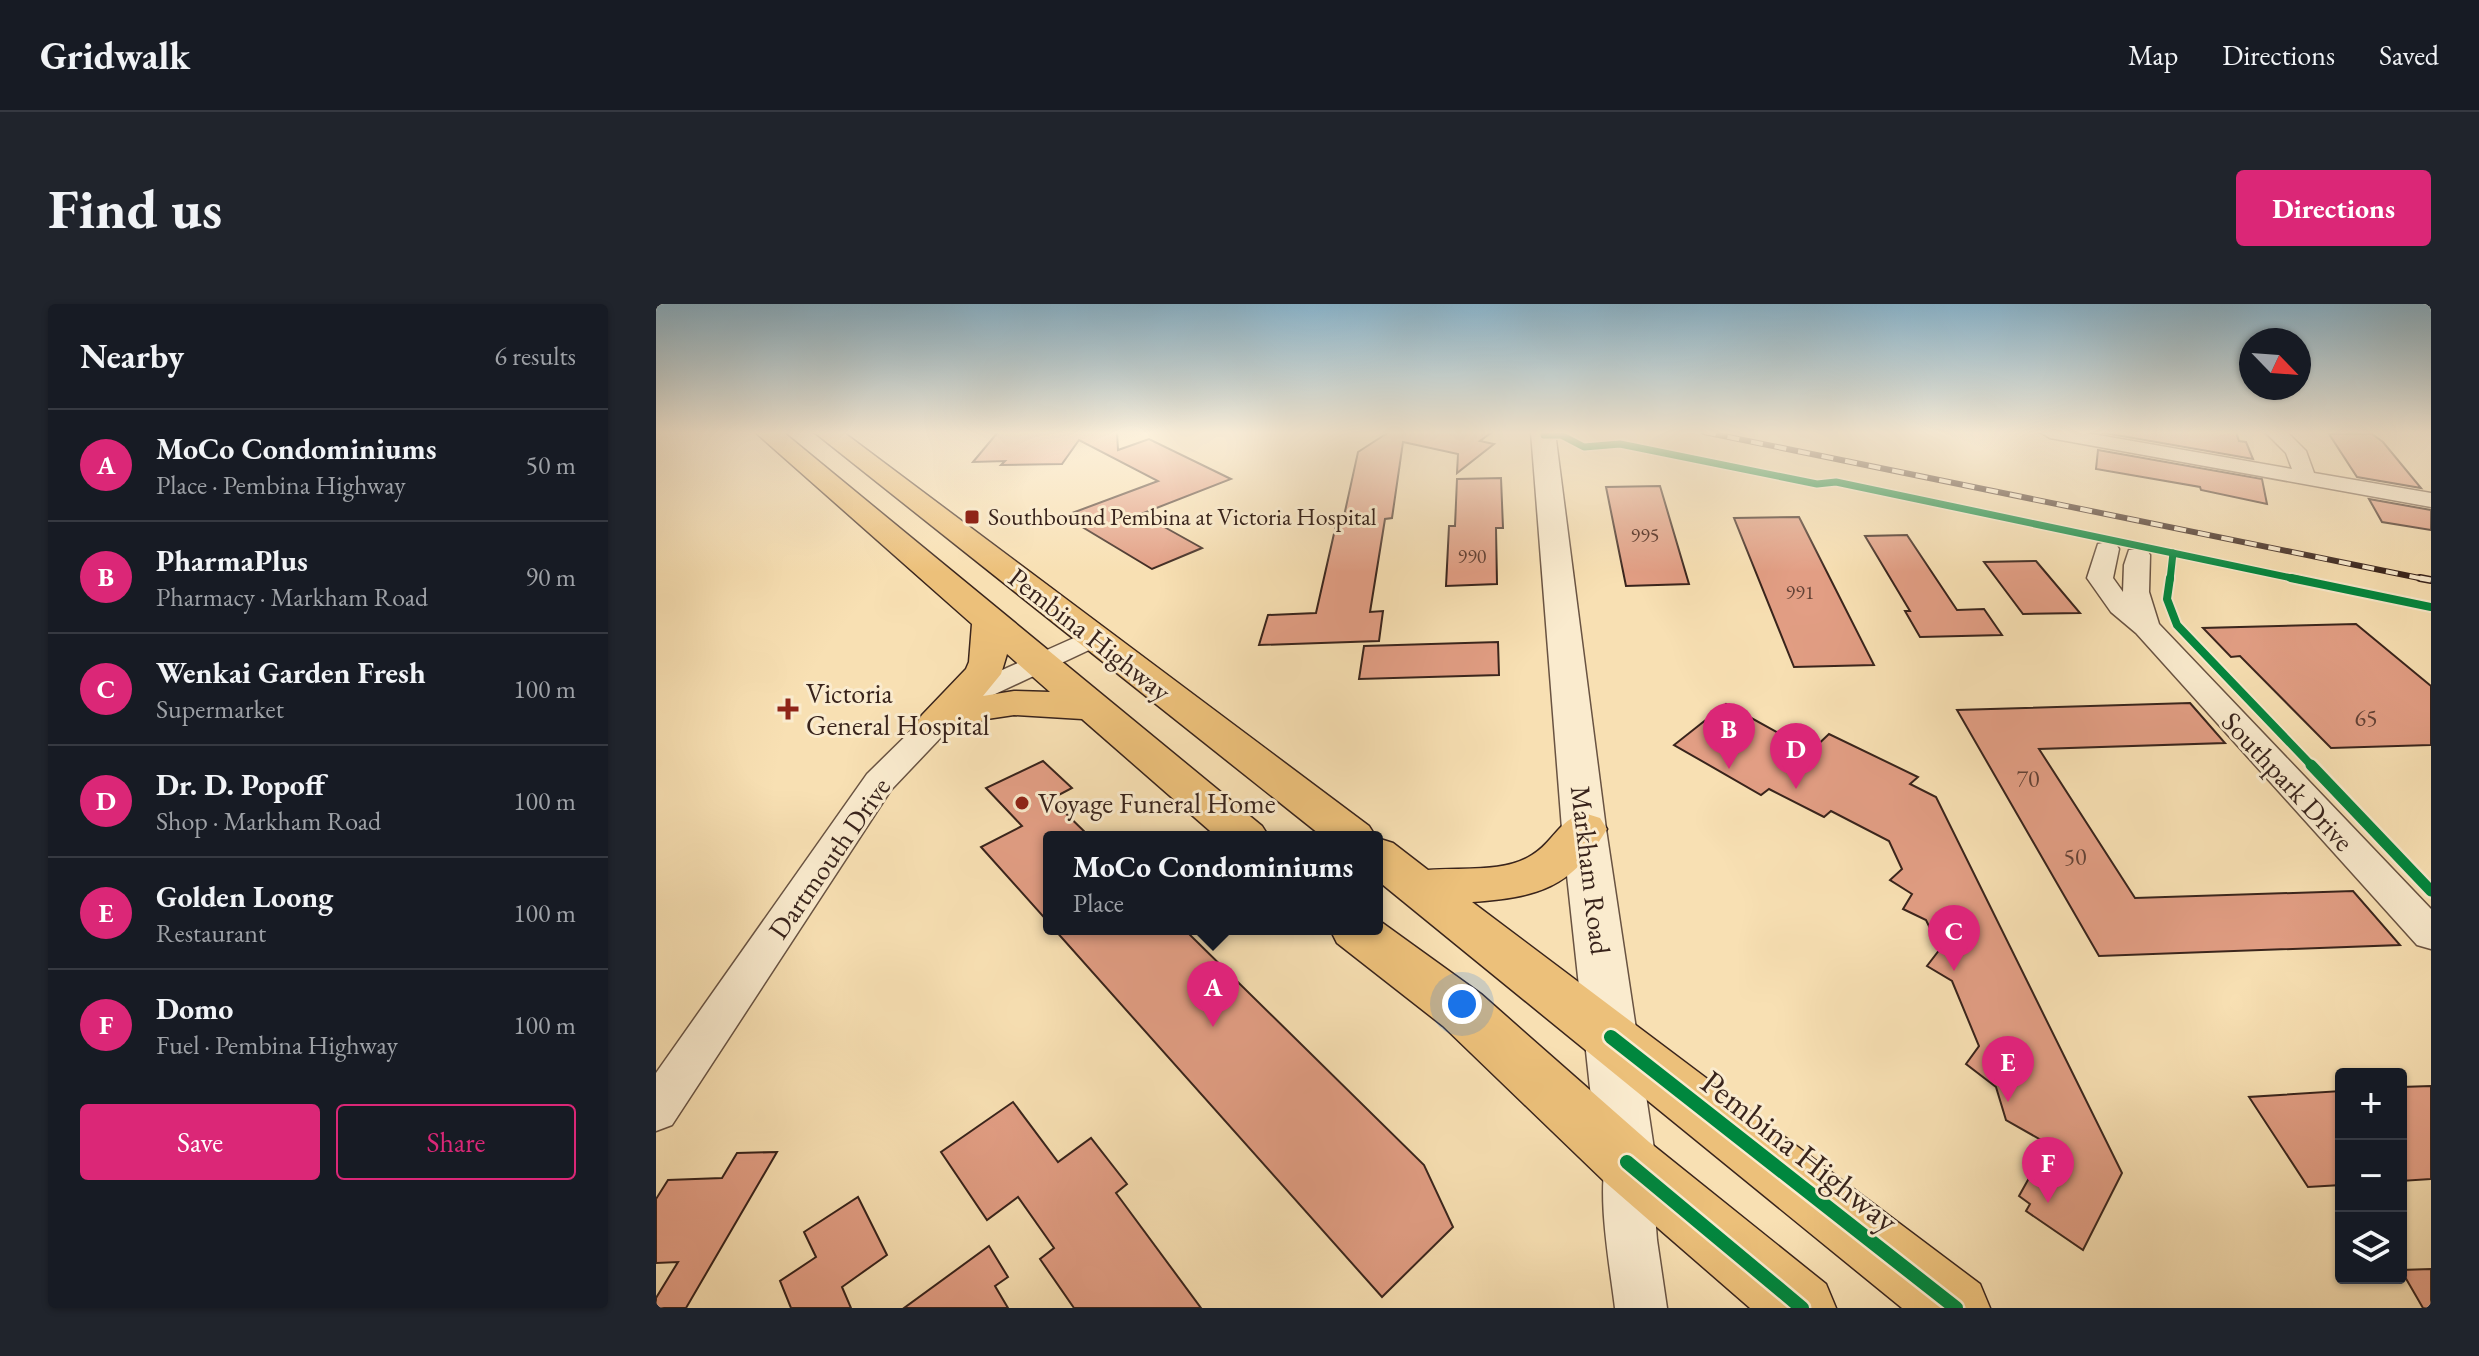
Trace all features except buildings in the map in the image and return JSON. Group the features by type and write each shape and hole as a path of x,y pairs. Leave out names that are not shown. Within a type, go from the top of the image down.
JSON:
{"main road":[{"name":"Pembina Highway","path":"824,479 1239,831"},
{"name":"Pembina Highway","path":"889,479 1345,831"},
{"path":"876,523 928,508"},
{"path":"936,724 982,674 988,662 990,619"},
{"path":"936,724 968,710 1014,701 1045,701 1095,709"},
{"path":"1420,888 1517,881 1550,867 1584,829"},
{"name":"Pembina Highway","path":"1383,860 1956,1308"},
{"path":"1363,935 1462,1010 1627,1162 1802,1308"}],"street":[{"name":"Markham Road","path":"1548,479 1584,829 1627,1162 1632,1240 1641,1308"},
{"path":"2314,479 2431,500"},
{"name":"Southpark Drive","path":"2107,549 2100,578 2120,606 2146,627 2431,934"},
{"name":"Southpark Drive","path":"2138,555 2133,578 2134,595 2146,627"},
{"name":"Dartmouth Drive","path":"656,1110 879,782 936,724 983,689 1094,637"}],"railway":[{"path":"1934,479 2429,580"},
{"path":"2420,578 2431,580"}],"cycle path":[{"path":"1792,479 1817,484 1836,482 2431,607"},
{"path":"2173,553 2167,599 2177,625 2431,891"},
{"path":"1611,1037 1956,1308"},
{"path":"1627,1162 1802,1308"}],"place":[{"name":"Southbound Pembina at Victoria Hospital","path":"972,517"},
{"name":"Victoria General Hospital","path":"788,709"},
{"name":"PharmaPlus","path":"1729,769"},
{"name":"Dr. D. Popoff","path":"1796,789"},
{"name":"Voyage Funeral Home","path":"1022,803"},
{"name":"Wenkai Garden Fresh","path":"1954,971"},
{"name":"MoCo Condominiums","path":"1213,1027"},
{"name":"Golden Loong","path":"2008,1102"},
{"name":"Domo","path":"2048,1203"}]}
